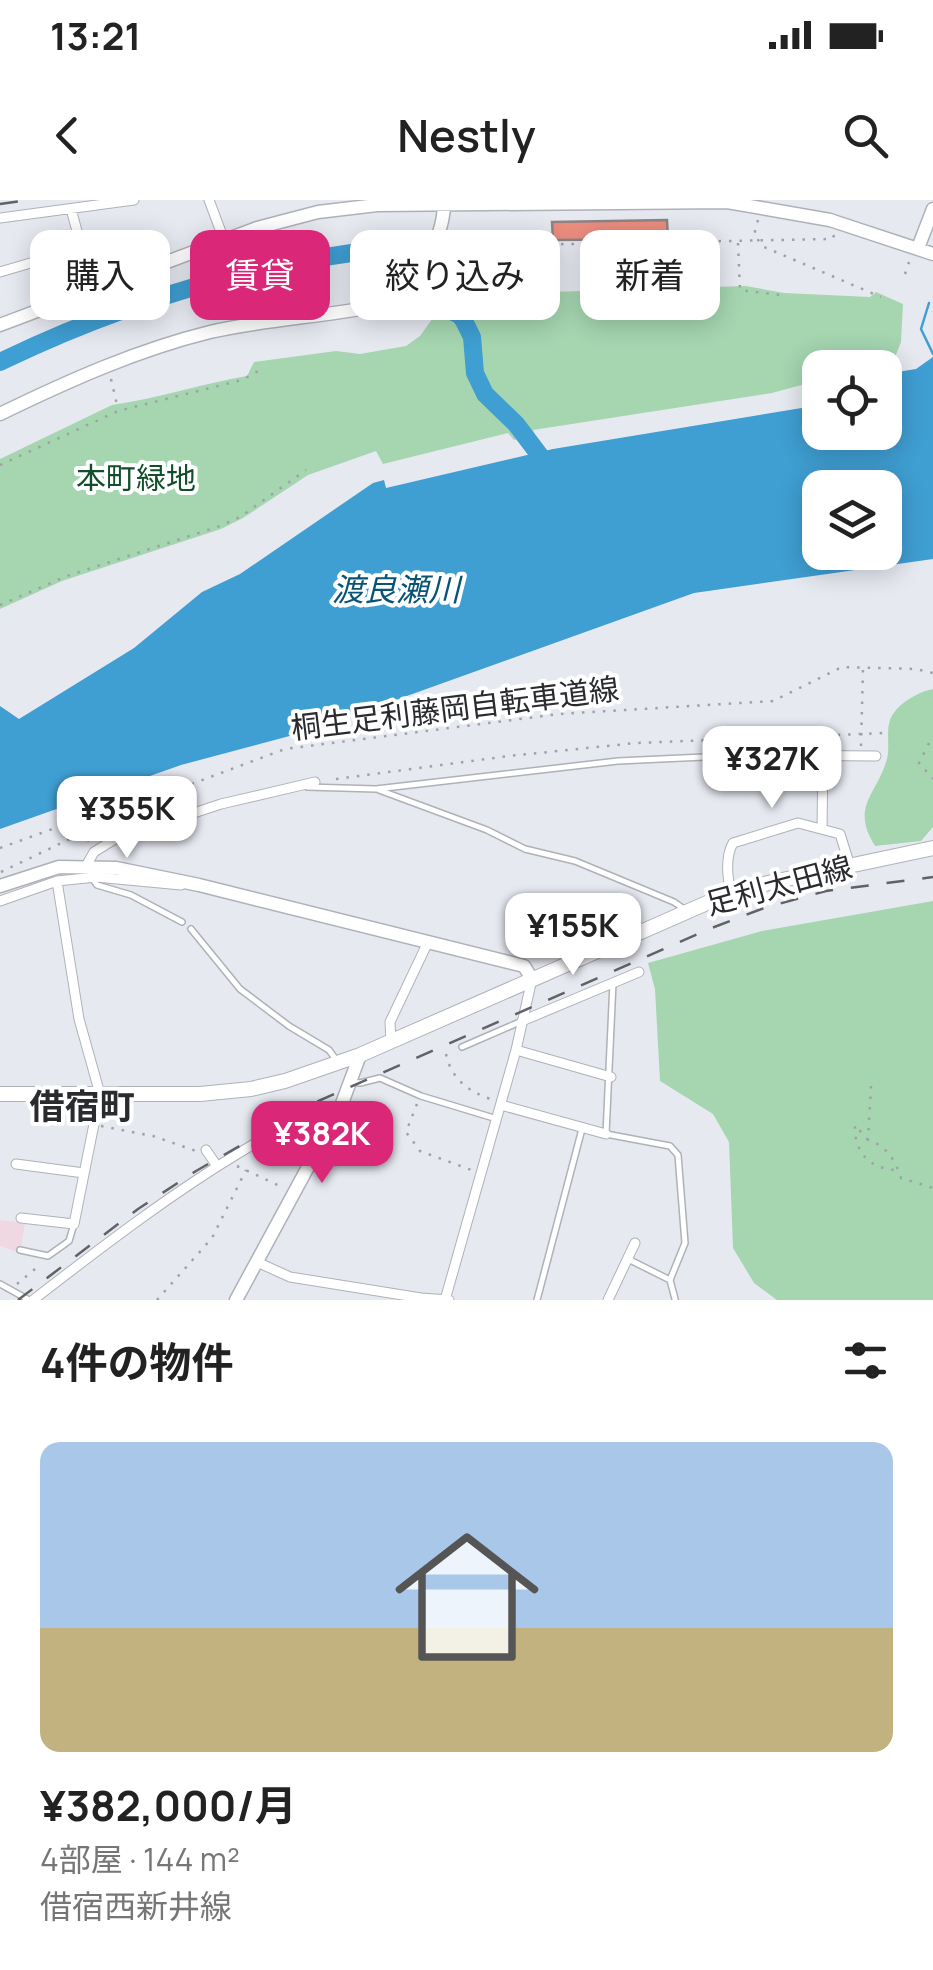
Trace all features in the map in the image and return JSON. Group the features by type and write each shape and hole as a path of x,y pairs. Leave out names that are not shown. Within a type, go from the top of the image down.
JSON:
{"main road":[{"name":"足利太田線","path":"0,1094 238,1091 285,1081 360,1055 732,894 933,848"}],"street":[{"path":"0,218 134,200"},
{"path":"208,200 220,230"},
{"path":"258,230 318,212 377,204 708,201 792,206 933,254"},
{"path":"0,414 100,368 165,344 212,332 372,308 388,301 404,287 437,240 444,222 444,205"},
{"path":"71,209 77,230"},
{"path":"918,248 933,209"},
{"path":"0,272 30,263"},
{"path":"0,325 30,314"},
{"path":"747,755 876,756"},
{"path":"822,829 823,756"},
{"path":"89,872 94,852 104,844 168,820 315,782"},
{"path":"732,894 729,848 798,824 844,837 850,866"},
{"path":"0,901 89,872 116,868 524,966 532,979 516,1050 447,1300 290,1277 257,1262"},
{"path":"0,886 45,870 89,872"},
{"path":"21,1218 74,1224 100,1094 79,1019 58,881"},
{"path":"391,1041 390,1022 428,942"},
{"path":"522,1021 639,972"},
{"path":"516,1050 610,1078"},
{"path":"236,1300 341,1106 360,1055"},
{"path":"501,1105 606,1134"},
{"path":"31,1300 217,1166 312,1114 341,1106"},
{"path":"206,1150 217,1166"},
{"path":"16,1164 84,1173"},
{"path":"608,1300 635,1243"}],"lane":[{"path":"294,786 376,789 618,761 747,755"},
{"path":"376,789 487,830 526,849 575,861 674,902 687,912"},
{"path":"89,872 97,885 131,895 182,922"},
{"path":"191,929 240,989 329,1050 338,1063"},
{"path":"613,983 606,1134 670,1146 678,1155 685,1243 670,1280 675,1299"},
{"path":"462,1047 522,1021"},
{"path":"352,1081 380,1078 421,1096 496,1119"},
{"path":"537,1300 583,1128"},
{"path":"20,1250 48,1256 69,1241 74,1224"},
{"path":"628,1260 670,1280"},
{"path":"0,1284 31,1300"}],"path":[{"path":"760,216 754,235 764,247 881,297"},
{"path":"560,244 832,239 836,233"},
{"path":"738,241 740,290 780,295 782,302"},
{"path":"905,274 909,262"},
{"path":"0,464 118,411 242,380 258,371"},
{"path":"112,376 118,411"},
{"path":"0,604 67,576 220,526 306,470"},
{"name":"桐生足利藤岡自転車道線","path":"0,873 157,797 285,749 559,714 773,701 842,668 916,669 933,673"},
{"path":"860,751 865,668"},
{"path":"315,782 508,756 636,744 885,733"},
{"path":"929,743 920,763 933,778"},
{"path":"0,848 152,793 157,797"},
{"path":"77,820 94,852"},
{"path":"446,1054 450,1067 470,1092 501,1105"},
{"path":"868,1140 871,1086"},
{"path":"421,1096 406,1132 420,1151 480,1173"},
{"path":"95,1124 153,1136 196,1152 206,1150"},
{"path":"898,1170 876,1168 867,1160 854,1136 855,1125 868,1140 880,1144 898,1170 901,1178 933,1188"},
{"path":"156,1300 212,1238 246,1170 294,1192"},
{"path":"15,1291 16,1285 48,1256"}],"shaded area":[{"path":"0,1220 25,1223 20,1253 0,1246"}],"green space":[{"name":"本町緑地","path":"720,287 870,297 876,292 903,304 898,350 802,350 802,385 772,393 533,430 535,435 514,440 508,433 383,464 376,451 308,475 221,529 62,581 0,609 0,459 112,405 247,376 254,362 336,351 360,354 406,346 420,336 431,320 560,320 560,292 580,291 580,320 720,320"},
{"path":"933,689 933,827 921,841 875,846 865,810 887,759 890,720 908,700"},
{"path":"933,901 933,1300 777,1300 754,1283 733,1248 729,1142 713,1114 660,1081 655,989 648,963 762,931"}],"water":[{"name":"渡良瀬川","path":"933,357 933,559 902,563 902,470 802,470 802,570 856,570 694,593 312,730 181,765 0,829 0,706 19,719 134,648 202,592 240,574 373,483 384,480 386,488 553,449 802,408 802,450 902,450 902,371 916,369"}],"building":[{"path":"667,220 668,230 580,230 580,240 560,240 560,230 552,230 552,222"}],"waterway":[{"path":"0,362 86,324 174,293 266,269 350,253"},
{"path":"929,303 921,329 933,354"},
{"path":"463,320 472,337 475,373 485,394 516,424 547,465"}],"railway":[{"path":"0,204 29,200"},
{"path":"18,1300 138,1209 316,1102 764,908 826,891 933,877"}],"district":[{"name":"借宿町","path":"82,1107"}]}
